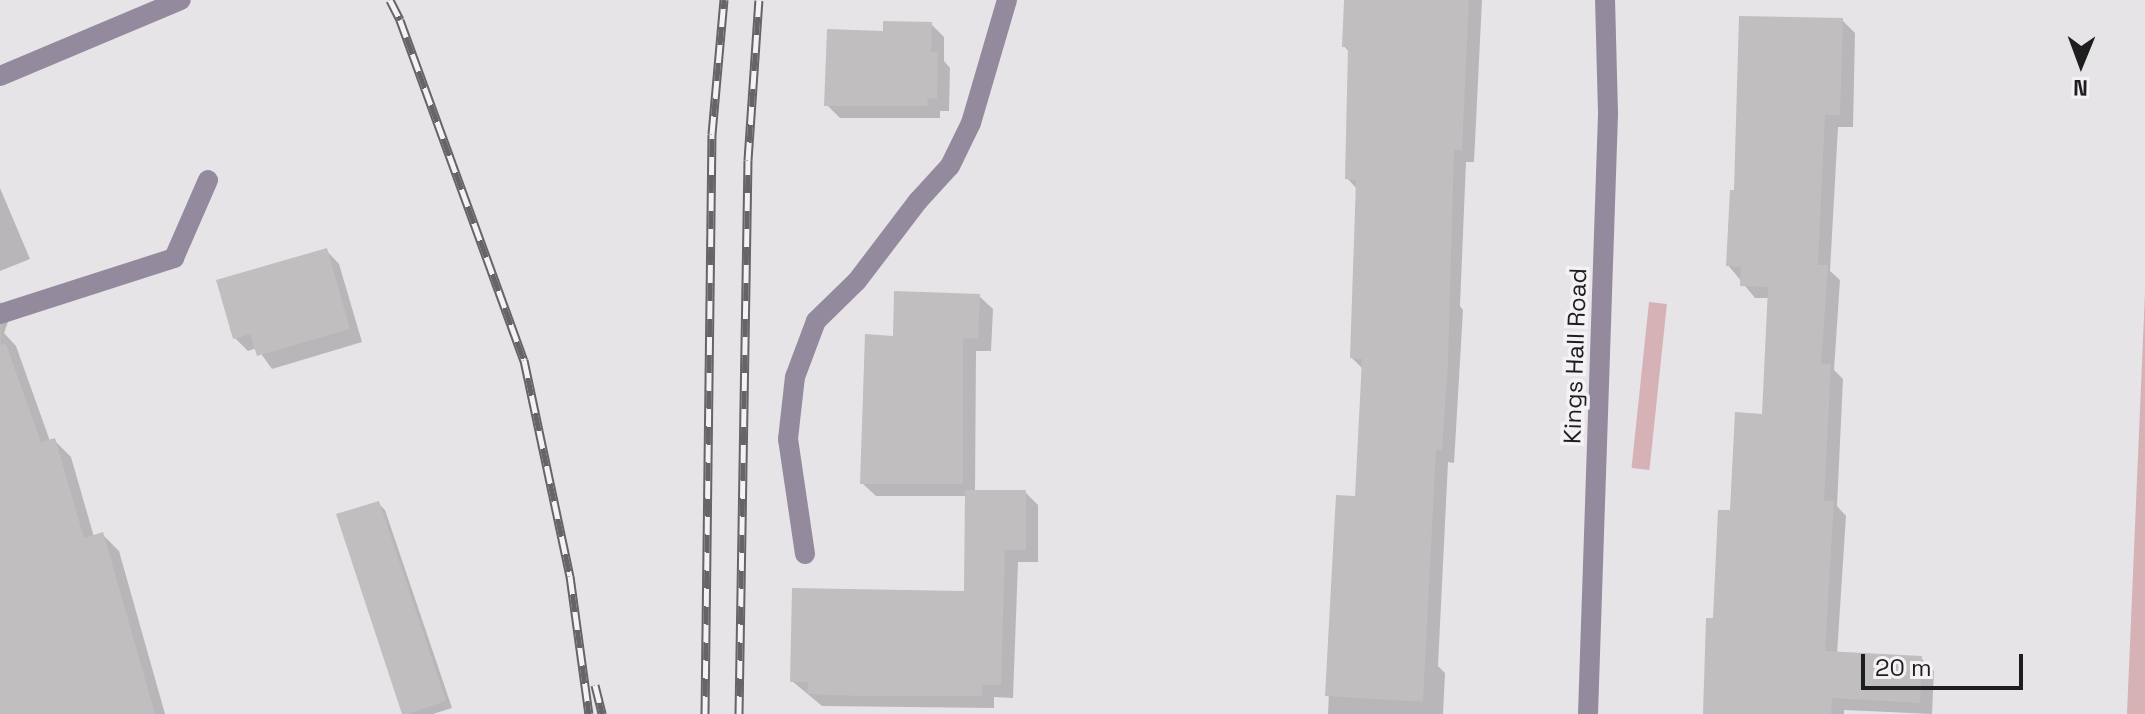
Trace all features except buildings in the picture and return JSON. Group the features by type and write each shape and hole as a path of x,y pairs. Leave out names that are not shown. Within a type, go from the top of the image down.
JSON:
{"street":[{"path":"0,76 181,0"},
{"path":"805,554 788,439 795,377 816,321 857,281 918,201 950,166 971,123 1007,0"},
{"name":"Kings Hall Road","path":"1588,714 1608,113 1605,0"},
{"path":"0,314 174,258 208,180"}],"shaded area":[{"path":"2145,292 2145,714 2127,714"},
{"path":"1649,302 1667,304 1649,470 1632,468"}],"railway":[{"path":"390,0 524,360 570,576 589,714"},
{"path":"705,714 712,134 724,0"},
{"path":"739,714 748,160 759,0"},
{"path":"595,685 602,714"}]}
